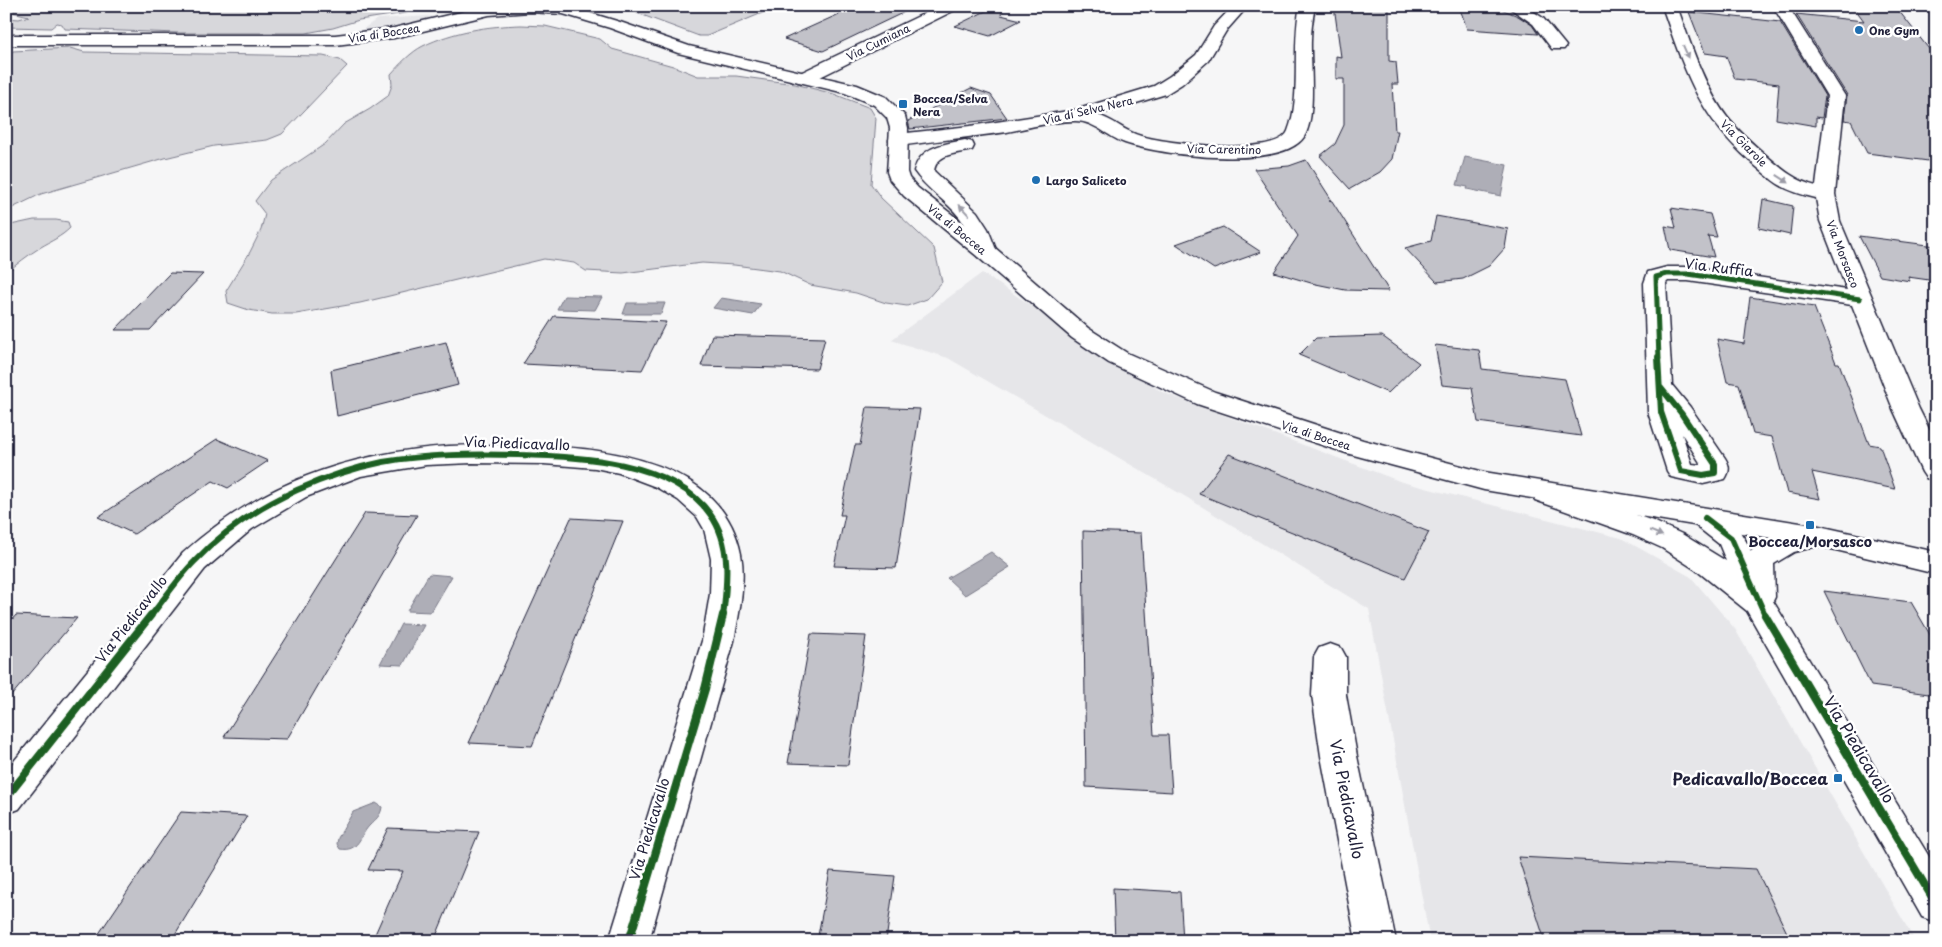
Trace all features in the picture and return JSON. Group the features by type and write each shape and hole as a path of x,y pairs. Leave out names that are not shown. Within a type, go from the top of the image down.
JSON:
{"street":[{"name":"Via Cumiana","path":"804,78 952,6"},
{"name":"Via di Selva Nera","path":"898,140 996,128 1076,115 1125,114 1181,76 1202,58 1220,29 1241,6"},
{"name":"Via Carentino","path":"1076,115 1104,124 1110,129 1138,141 1199,150 1266,150 1290,142 1295,137 1301,116 1304,33 1308,6"},
{"path":"1514,6 1538,21 1558,46"},
{"name":"Via Giarole","path":"1669,6 1688,57 1707,99 1720,120 1745,147 1784,181 1800,188 1825,194"},
{"name":"Via Morsasco","path":"1780,6 1836,96 1825,194 1830,221 1906,409 1936,472"},
{"name":"Via di Boccea","path":"6,40 335,40 394,33 489,10 539,7 564,10 615,25 684,50 861,92 886,105 896,116 899,128 897,172 903,184 1080,333 1118,358 1162,380 1249,414 1355,447 1475,479 1819,536 1936,563"},
{"path":"1125,114 1135,126 1138,141"},
{"path":"986,252 979,228 955,200 927,177 924,171 927,159 948,149 1067,130 1110,129"},
{"name":"Via Ruffia","path":"1661,388 1656,283 1656,277 1660,275 1688,274 1860,299"},
{"name":"Via Piedicavallo","path":"6,798 194,561 225,534 271,503 296,490 350,470 385,461 425,455 468,453 536,455 613,462 650,473 682,490 713,518 726,554 727,584 721,623 706,683 629,941"},
{"path":"1545,492 1643,528 1686,548 1727,578 1761,608"},
{"path":"1705,518 1731,538 1761,608"},
{"path":"1761,608 1758,565 1762,557 1782,545 1819,536"},
{"name":"Via Piedicavallo","path":"1761,608 1936,904"},
{"name":"Via Piedicavallo","path":"1330,657 1330,704 1376,941"}],"shaded area":[{"path":"24,6 436,6 425,10 359,20 333,28 306,33 179,33 65,29 62,24 57,23 51,28 6,27 6,18 19,19 29,16 8,11"},
{"path":"618,6 779,6 707,36 699,36"},
{"path":"430,16 422,25 355,35 377,19"},
{"path":"521,25 545,26 600,39 612,49 673,66 698,76 736,76 795,84 834,94 870,108 876,118 871,184 881,198 934,248 942,282 927,299 907,306 886,303 856,293 810,285 780,271 734,265 702,263 623,273 586,271 574,263 544,259 360,303 296,314 272,314 249,310 228,303 226,291 261,230 265,214 255,201 271,180 325,144 344,124 388,96 392,85 391,74 419,49 459,33 484,28"},
{"path":"70,48 84,52 323,56 340,60 347,66 282,134 267,140 214,146 165,158 41,194 6,211 6,59 13,51"},
{"path":"1465,157 1507,165 1501,196 1457,185"},
{"path":"34,220 68,222 70,228 6,273 6,226"},
{"path":"982,273 1162,392 1402,482 1621,538 1691,577 1735,629 1915,941 1430,941 1369,609 1186,497 948,358 891,340"},
{"path":"564,296 602,297 595,310 557,309"},
{"path":"721,298 761,304 753,315 713,308"},
{"path":"627,303 665,303 661,314 623,314"},
{"path":"991,552 1010,567 965,595 947,578"},
{"path":"429,574 452,576 431,612 407,611"},
{"path":"401,624 424,625 403,665 380,664"},
{"path":"376,803 382,807 380,813 358,843 351,848 340,849 337,844 338,838 353,812"}],"building":[{"path":"857,6 917,6 823,51 784,39"},
{"path":"996,6 1003,6 1001,15 1021,20 990,36 955,26"},
{"path":"1334,6 1389,6 1389,61 1396,62 1398,84 1392,84 1395,131 1398,131 1392,159 1380,172 1350,189 1320,156 1335,144 1344,125 1344,79 1336,79 1336,56 1341,57"},
{"path":"1459,6 1494,6 1518,16 1532,25 1538,34 1467,29"},
{"path":"1853,6 1895,6 1936,58 1936,162 1867,153 1851,121 1844,120 1847,95 1796,14 1864,21"},
{"path":"1689,12 1780,22 1825,96 1822,118 1816,117 1816,126 1776,119 1779,84 1735,79 1726,56 1705,53"},
{"path":"971,88 991,95 1007,118 910,129 908,121"},
{"path":"1306,160 1331,199 1329,200 1332,201 1389,291 1345,290 1311,283 1274,272 1298,236 1254,169 1289,166"},
{"path":"1763,199 1793,206 1790,235 1759,228"},
{"path":"1671,208 1710,214 1717,237 1708,236 1714,257 1670,250 1665,226 1676,228"},
{"path":"1436,216 1508,229 1505,248 1489,266 1463,279 1437,282 1405,248 1431,241"},
{"path":"1223,227 1261,252 1214,269 1176,244"},
{"path":"1859,236 1936,246 1936,281 1908,277 1910,281 1880,276"},
{"path":"170,273 203,274 150,330 115,330"},
{"path":"1750,297 1814,307 1836,363 1839,363 1869,444 1880,446 1895,489 1812,472 1820,499 1787,493 1772,437 1753,434 1739,384 1727,382 1717,339 1744,344"},
{"path":"554,316 666,322 642,370 523,364"},
{"path":"712,335 825,338 817,369 701,366"},
{"path":"1382,336 1419,363 1388,393 1299,355 1316,338"},
{"path":"446,342 458,385 337,416 331,370"},
{"path":"1435,345 1479,350 1482,369 1565,379 1581,436 1478,422 1472,388 1442,385"},
{"path":"867,407 920,409 896,568 834,566 845,515 840,515 855,445 860,445"},
{"path":"217,439 268,461 228,488 213,481 134,534 98,517"},
{"path":"1229,454 1429,532 1405,578 1199,494"},
{"path":"365,513 417,515 287,739 224,737"},
{"path":"571,518 623,521 532,746 469,743"},
{"path":"1083,531 1141,533 1154,735 1168,735 1172,792 1086,787"},
{"path":"1824,591 1911,602 1936,645 1936,695 1871,686"},
{"path":"16,615 77,618 6,702 6,627"},
{"path":"811,634 866,636 848,765 788,763"},
{"path":"181,812 247,816 171,941 94,941"},
{"path":"388,828 479,832 434,941 372,941 403,871 368,870"},
{"path":"1518,857 1756,869 1791,941 1545,941"},
{"path":"830,871 895,876 886,941 817,941"},
{"path":"1113,888 1180,892 1183,941 1115,941"}],"cycle path":[{"path":"1661,388 1681,413 1715,464 1715,473 1703,475 1681,471 1661,412 1656,277 1667,274 1688,274 1860,299"},
{"path":"6,798 194,561 242,521 277,500 315,482 357,468 426,456 472,454 569,457 595,459 619,464 643,470 666,480 688,493 707,510 718,529 726,561 723,617 712,665 629,941"},
{"path":"1705,518 1731,538 1761,608 1936,904"}],"place":[{"name":"One Gym","path":"1859,30"},
{"name":"Boccea/Selva Nera","path":"903,104"},
{"name":"Largo Saliceto","path":"1036,180"},
{"name":"Boccea/Morsasco","path":"1810,525"},
{"name":"Pedicavallo/Boccea","path":"1838,778"}]}
